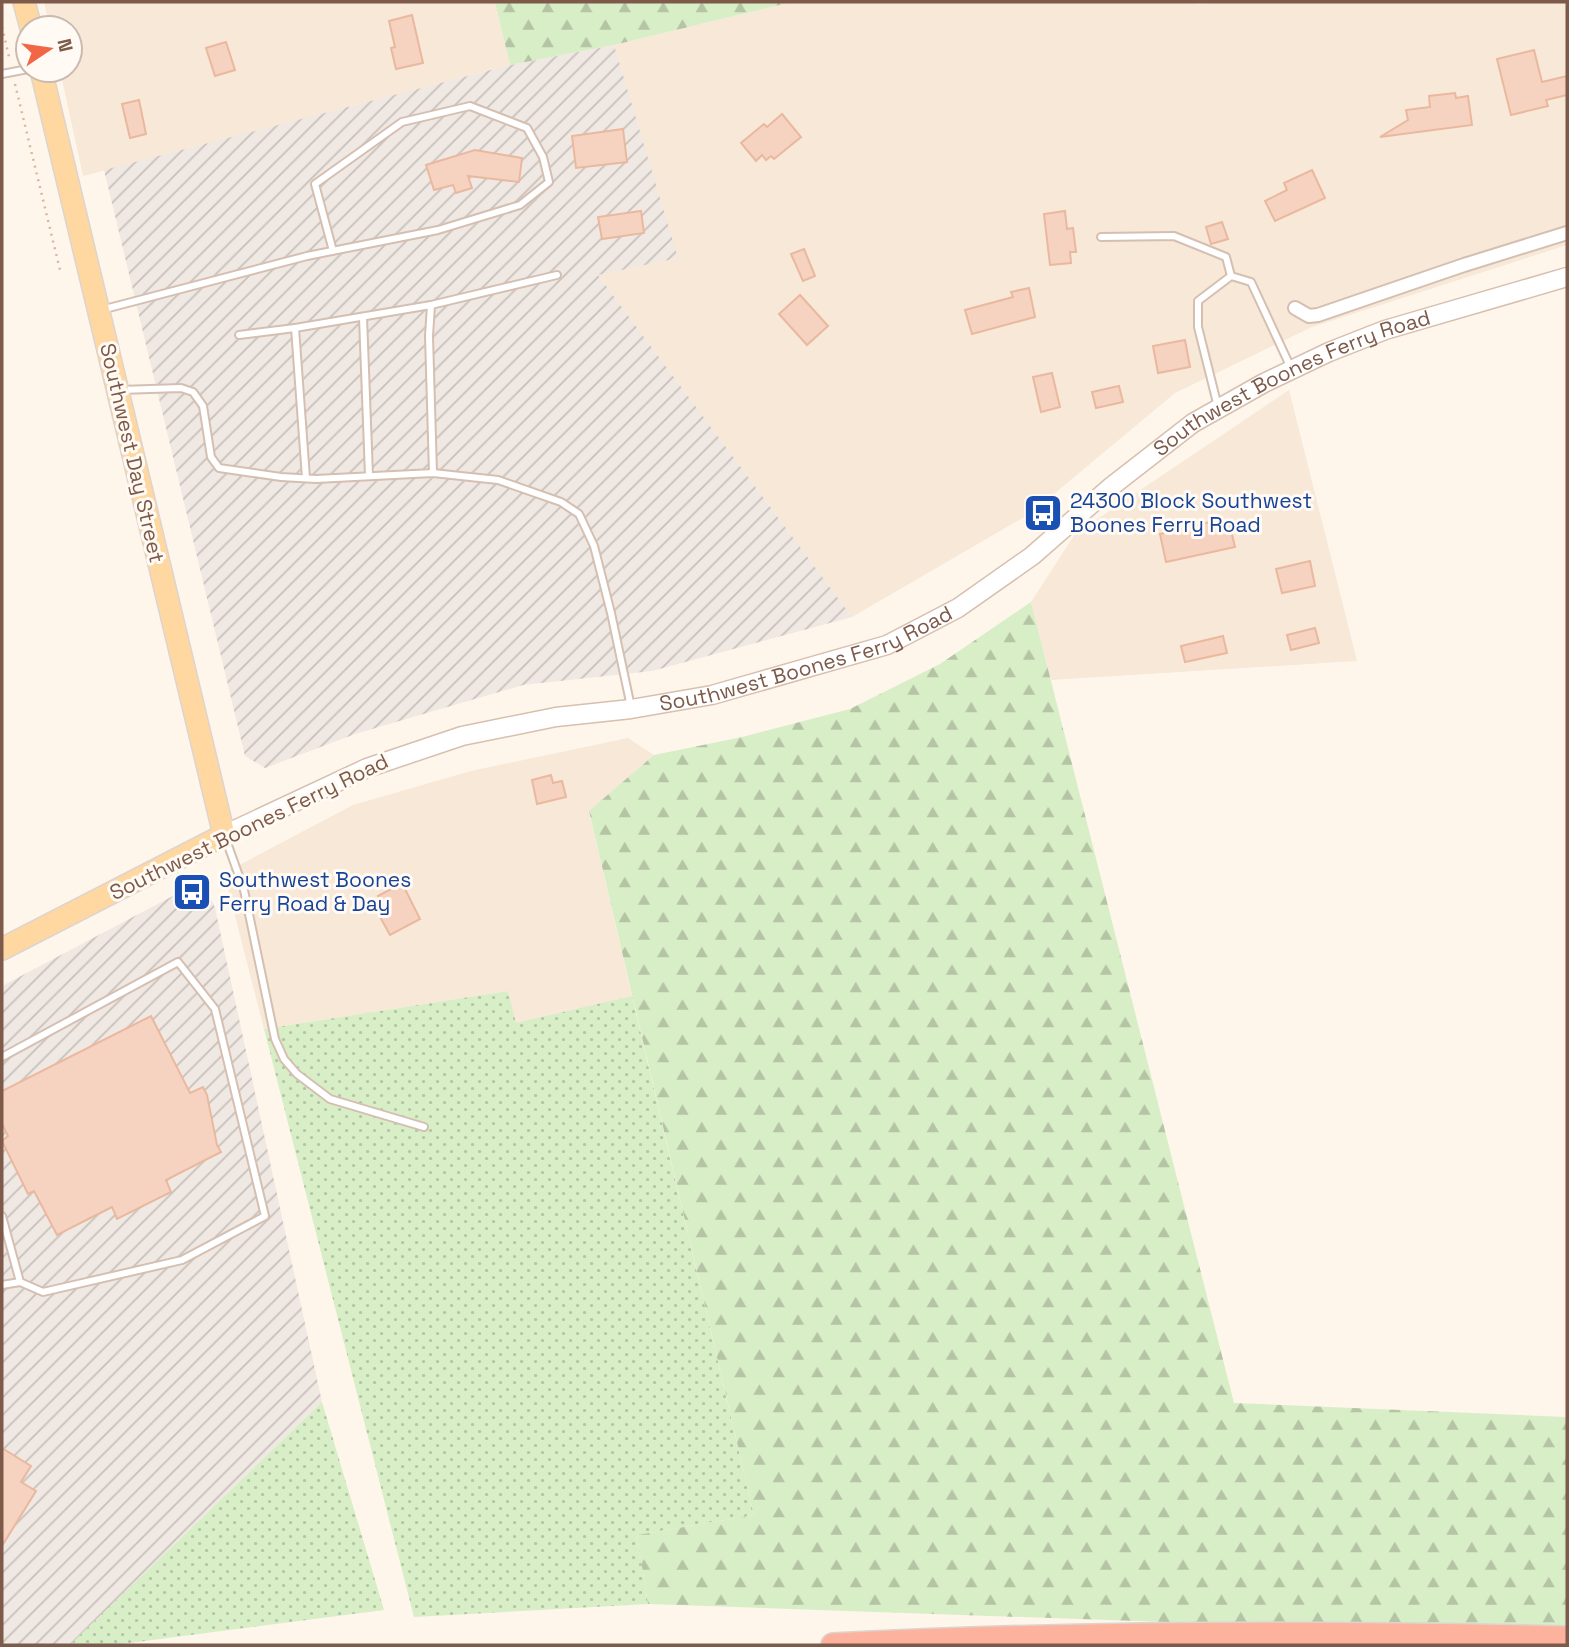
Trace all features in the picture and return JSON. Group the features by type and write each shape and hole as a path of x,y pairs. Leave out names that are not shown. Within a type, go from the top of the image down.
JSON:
{"highway":[{"path":"833,1645 1169,1634 1357,1633 1567,1638"}],"main road":[{"name":"Southwest Day Street","path":"44,84 224,835"},
{"name":"Southwest Boones Ferry Road","path":"2,949 224,835 367,768 442,742 528,721 632,709 734,690 887,646 958,608 1032,556 1122,478 1193,424 1218,409 1292,369 1385,330 1567,277"}],"street":[{"name":"Southwest Boones Ferry Road","path":"1295,308 1309,316 1318,315 1567,233"}],"lane":[{"path":"2,74 13,72"},
{"path":"99,310 333,251 438,230 520,205 548,182 543,157 527,128 470,106 402,122 315,184 333,251"},
{"path":"1101,237 1174,236 1226,257 1231,276"},
{"path":"239,335 431,305 557,275"},
{"path":"1231,276 1251,282 1292,369"},
{"path":"1218,409 1198,327 1198,301 1231,276"},
{"path":"431,305 429,336 433,473"},
{"path":"363,317 369,476"},
{"path":"295,328 306,478"},
{"path":"117,390 181,388 193,392 203,406 211,457 219,467 306,478 433,473 498,480 561,502 579,514 594,546 632,709"},
{"path":"224,835 244,890 275,1039 284,1059 297,1074 330,1100 424,1127"},
{"path":"2,1057 178,962 215,1009 265,1216 182,1260 43,1293 20,1282 2,1284"},
{"path":"2,1216 20,1282"}],"path":[{"path":"2,27 60,270"}],"shaded area":[{"path":"44,2 495,2 510,65 83,176 63,84 84,84 84,14 47,14"},
{"path":"792,2 1567,2 1567,245 1312,327 1175,393 1031,513 852,617 598,275 677,258 614,45"},
{"path":"614,45 678,258 598,275 852,617 652,671 523,685 355,734 265,768 245,756 104,170 510,65"},
{"path":"1289,390 1357,661 1051,680 1031,602 1075,534"},
{"path":"628,738 654,755 589,812 632,996 516,1025 508,991 264,1029 224,873 353,805 471,771"},
{"path":"188,888 207,889 215,908 322,1402 70,1645 2,1645 2,986"}],"green space":[{"path":"495,2 792,2 614,45 510,65"},
{"path":"1031,602 1234,1403 1567,1417 1567,1636 648,1604 637,1535 754,1515 589,811 654,755 742,737 850,709 940,664"},
{"path":"508,991 516,1023 632,996 754,1515 637,1535 648,1604 414,1617 264,1029"},
{"path":"322,1402 384,1610 114,1645 70,1645"}],"building":[{"path":"412,15 423,63 396,69 391,48 395,47 389,21"},
{"path":"226,42 235,70 215,76 206,48"},
{"path":"1534,50 1542,82 1567,76 1567,95 1546,100 1548,106 1511,115 1497,59"},
{"path":"1455,93 1456,98 1468,96 1472,125 1380,137 1408,120 1406,110 1430,107 1429,96"},
{"path":"139,100 146,134 130,138 122,104"},
{"path":"782,114 801,137 774,159 771,156 766,160 762,155 756,161 741,143 764,124 767,127"},
{"path":"623,129 627,162 576,168 572,136"},
{"path":"475,150 522,158 519,182 468,176 472,188 456,193 453,185 434,190 426,165"},
{"path":"1312,170 1325,198 1275,221 1265,201 1287,190 1284,183"},
{"path":"641,211 644,233 602,239 598,217"},
{"path":"1065,211 1067,229 1073,228 1076,252 1070,252 1071,263 1050,265 1044,214"},
{"path":"1222,222 1228,239 1211,244 1206,227"},
{"path":"804,249 815,276 803,281 791,254"},
{"path":"1029,288 1035,317 972,334 965,310 1013,297 1011,292"},
{"path":"800,295 828,326 807,345 779,314"},
{"path":"1185,340 1190,367 1158,373 1153,346"},
{"path":"1052,373 1060,407 1041,412 1033,377"},
{"path":"1119,386 1123,402 1096,408 1092,392"},
{"path":"1214,521 1215,525 1229,522 1235,547 1166,562 1160,534"},
{"path":"1310,561 1315,586 1282,593 1276,569"},
{"path":"1315,628 1319,643 1291,650 1287,635"},
{"path":"1223,636 1227,653 1185,662 1181,646"},
{"path":"551,775 553,783 562,781 566,797 537,804 532,780"},
{"path":"402,883 420,919 390,935 379,915 386,911 378,896"},
{"path":"151,1016 190,1093 203,1087 221,1152 166,1180 171,1192 117,1219 112,1207 57,1235 34,1191 28,1194 2,1141 8,1136 2,1124 2,1091"},
{"path":"2,1448 31,1466 21,1482 36,1491 2,1546"}],"place":[{"name":"24300 Block Southwest Boones Ferry Road","path":"1043,513"},
{"name":"Southwest Boones Ferry Road & Day","path":"192,892"}]}
